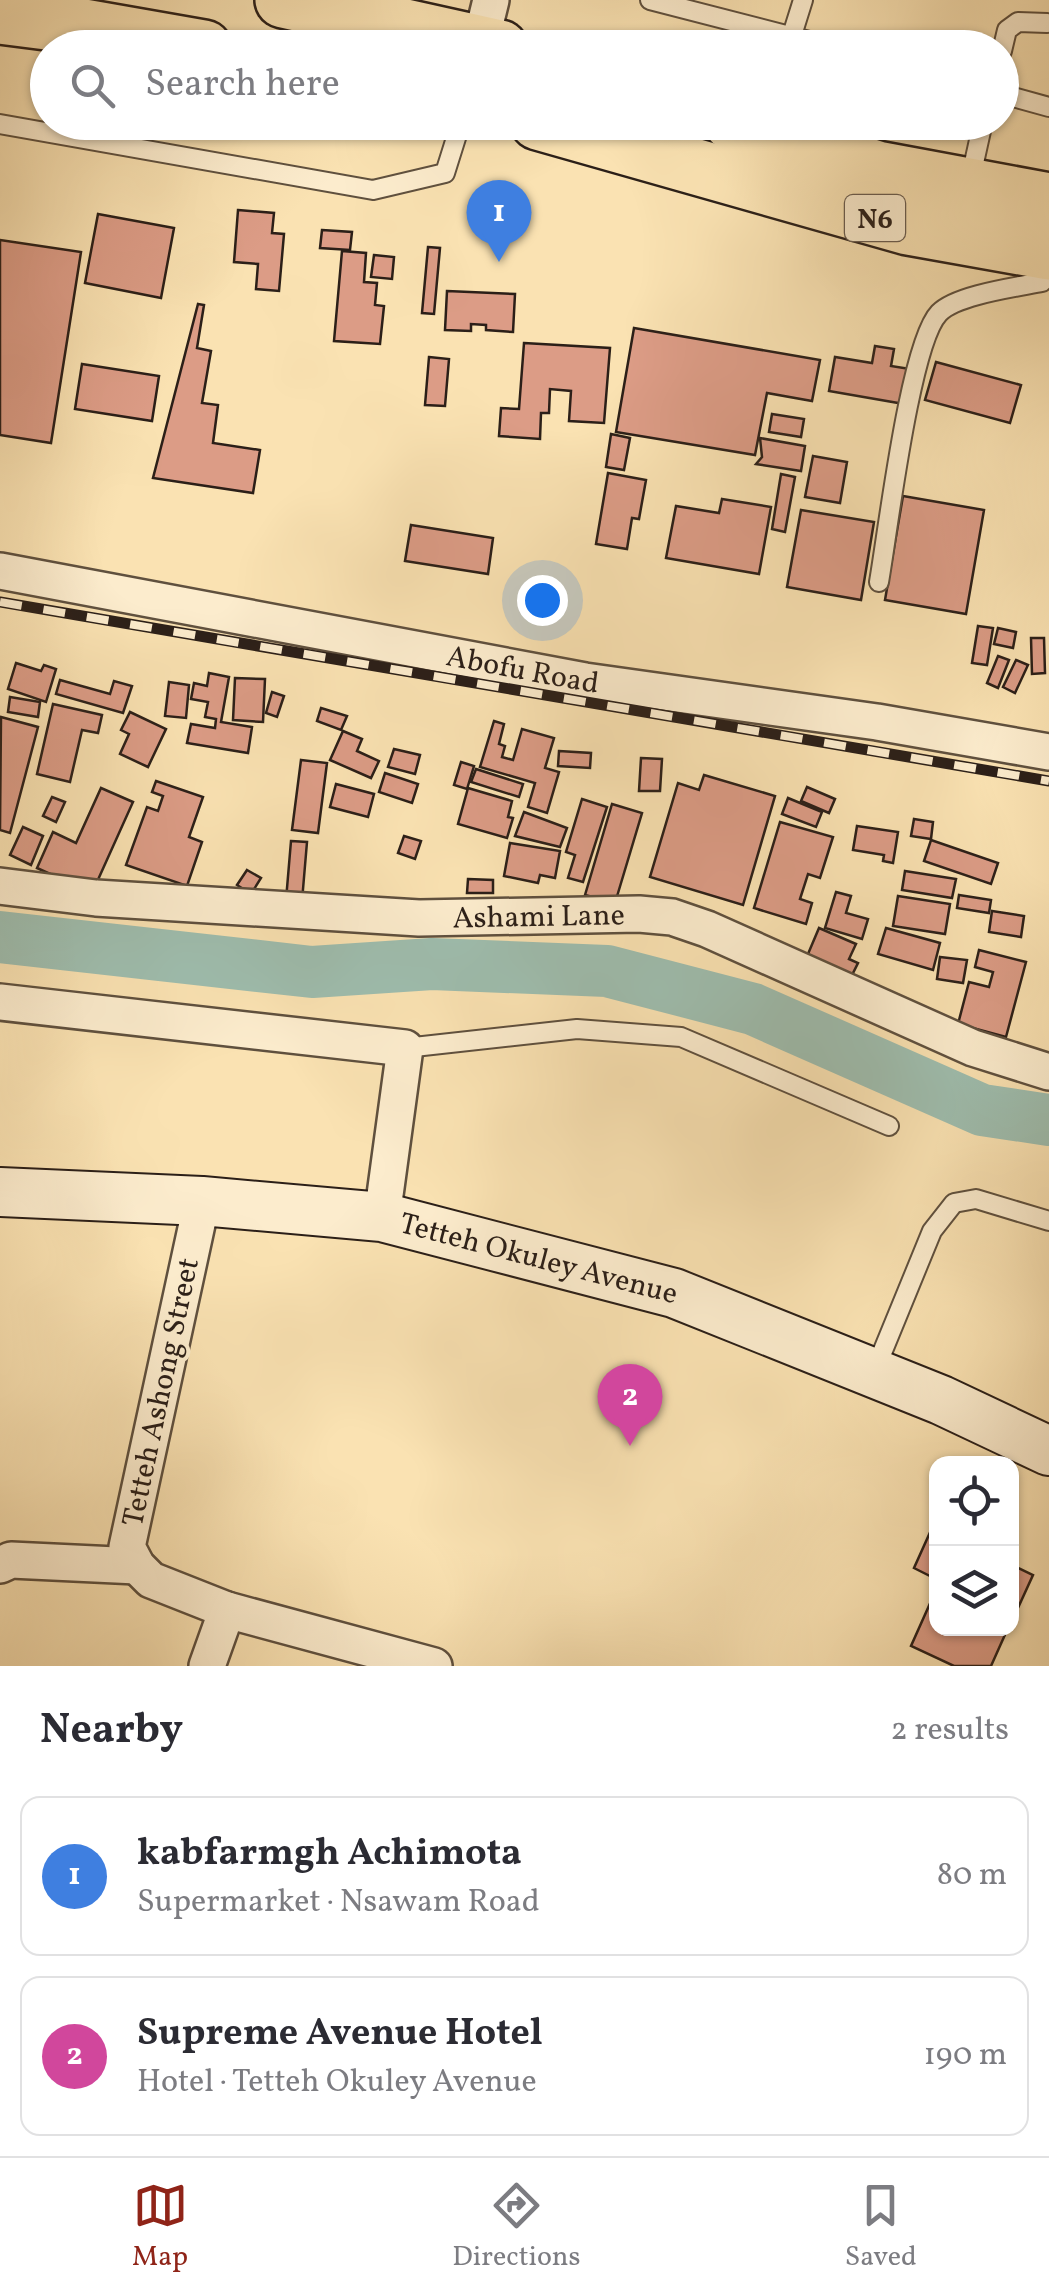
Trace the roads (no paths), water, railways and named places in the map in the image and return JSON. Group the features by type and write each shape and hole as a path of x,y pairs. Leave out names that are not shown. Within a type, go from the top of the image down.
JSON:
{"highway":[{"path":"283,0 464,30"},
{"path":"0,16 101,30"},
{"name":"N6","path":"601,140 1045,267"},
{"name":"N6","path":"793,140 877,169 1049,201"}],"street":[{"name":"Abofu Road","path":"0,571 585,681 877,722 1049,752"},
{"name":"Ashami Lane","path":"0,886 96,898 419,918 638,914 672,917 973,1048 1049,1072"},
{"path":"0,1002 405,1048 382,1217"},
{"name":"Tetteh Okuley Avenue","path":"0,1192 202,1200 382,1217 674,1293 941,1400 1049,1451"},
{"name":"Tetteh Ashong Street","path":"202,1200 127,1546 136,1566 152,1580 227,1610 434,1666"},
{"path":"0,1565 11,1560 136,1566"},
{"path":"207,1666 227,1610"}],"lane":[{"path":"650,0 752,30"},
{"path":"793,30 802,0"},
{"path":"1007,30 1018,22 1047,23"},
{"path":"1019,99 1049,107"},
{"path":"0,124 30,129"},
{"path":"90,140 373,190 444,172 454,140"},
{"path":"969,186 979,140"},
{"path":"879,582 916,368 931,327 940,311 1045,267"},
{"path":"405,1048 577,1029 681,1037 888,1126"},
{"path":"873,1375 932,1231 954,1203 976,1198 1049,1221"}],"waterway":[{"path":"0,937 312,972 432,964 607,971 753,1009 982,1110 1049,1120"}],"railway":[{"path":"0,602 1049,781"}],"place":[{"name":"kabfarmgh Achimota","path":"499,262"},
{"name":"Supreme Avenue Hotel","path":"630,1446"}]}
